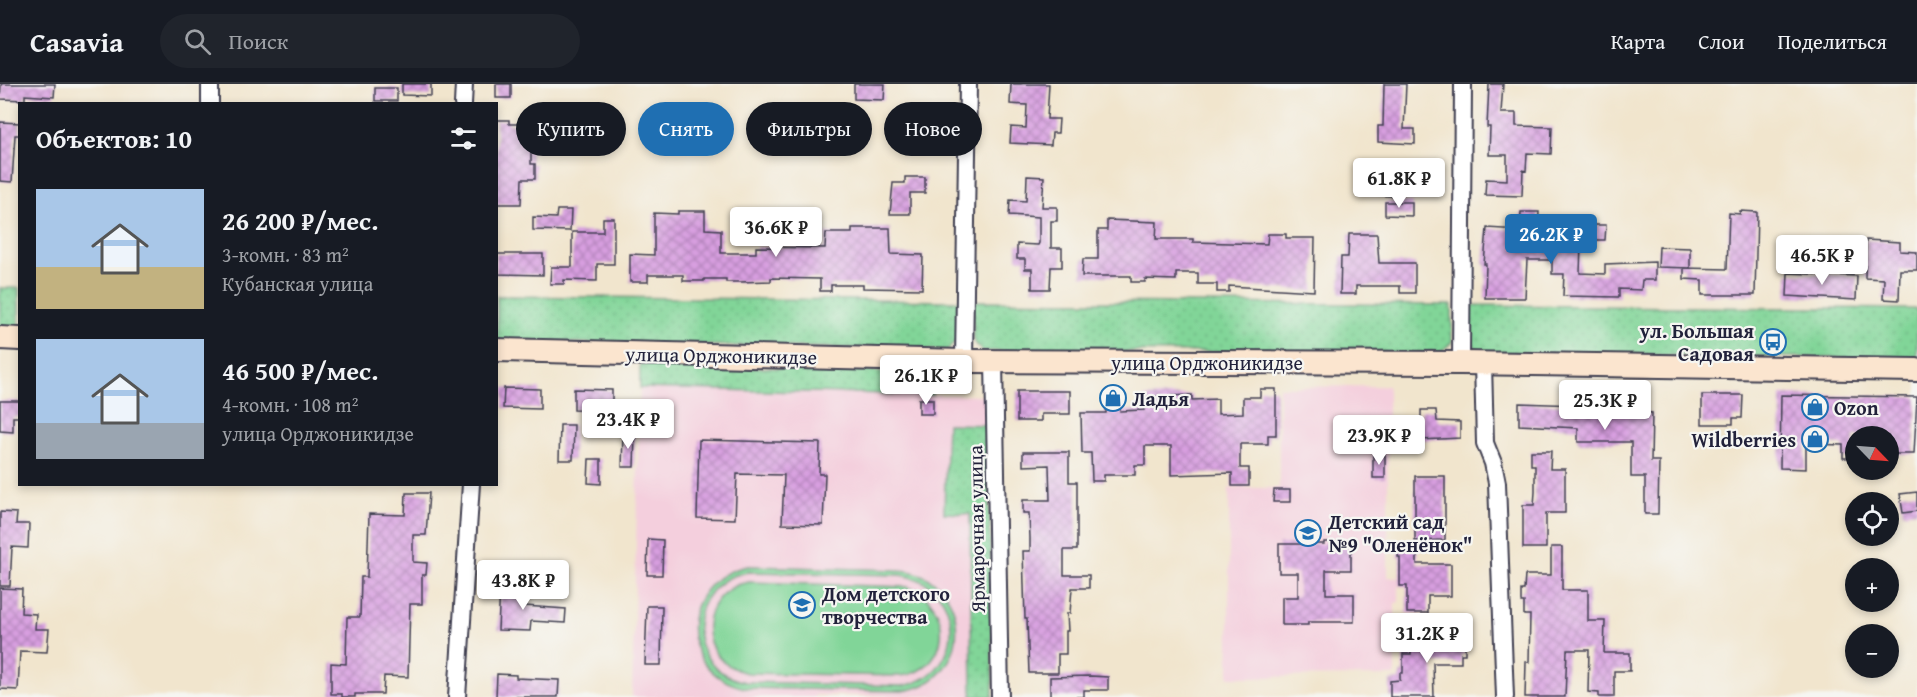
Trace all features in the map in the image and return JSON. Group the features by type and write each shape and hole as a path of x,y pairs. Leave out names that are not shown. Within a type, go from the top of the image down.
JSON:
{"main road":[{"path":"0,338 18,339"},
{"name":"улица Орджоникидзе","path":"498,350 964,361 1472,363 1917,370"}],"street":[{"path":"210,84 210,102"},
{"path":"463,102 464,84"},
{"path":"964,361 968,84"},
{"path":"1463,84 1472,363 1485,444 1493,463 1497,483 1505,697"},
{"name":"Ярмарочная улица","path":"994,361 1000,697"},
{"path":"457,697 471,486"}],"shaded area":[{"name":"Детский сад №9 \"Оленёнок\"","path":"1388,386 1388,577 1399,577 1399,602 1395,603 1395,676 1229,677 1229,488 1279,488 1279,387"},
{"name":"Дом детского творчества","path":"640,388 988,396 988,425 947,425 945,513 970,514 972,697 815,695 814,697 632,697"}],"green space":[{"path":"0,288 18,288 18,328 0,327"},
{"path":"498,296 958,301 957,339 948,350 498,341"},
{"path":"973,301 1452,305 1452,342 1440,353 983,351 975,343 973,337"},
{"path":"1469,305 1917,309 1917,359 1482,353 1472,343 1468,332"},
{"path":"640,364 932,373 932,395 640,388"},
{"path":"947,424 988,425 993,697 972,697 970,514 944,513"},
{"path":"748,566 900,570 924,576 942,590 953,608 956,629 953,650 943,669 926,683 902,691 745,688 722,679 705,664 695,646 692,626 696,607 707,589 724,575","holes":["748,572 899,575 921,581 938,593 947,610 951,629 948,648 939,665 924,678 902,686 745,682 724,674 709,660 701,644 698,626 702,608 711,592 727,579"]},
{"path":"749,582 908,587 923,595 934,607 940,620 941,635 938,649 930,661 918,671 901,676 747,673 729,666 717,655 710,641 708,626 711,612 719,598 731,588"}],"building":[{"path":"1,84 55,84 54,97 25,95 25,100 0,99"},
{"path":"402,84 431,84 431,96 402,95"},
{"path":"496,84 511,84 511,98 496,98"},
{"path":"854,84 885,84 884,100 854,99"},
{"path":"1011,84 1049,84 1047,119 1059,119 1058,133 1052,133 1051,145 1010,143 1011,127 1026,128 1027,105 1010,104"},
{"path":"1384,84 1406,84 1404,129 1415,129 1415,144 1378,142 1378,126 1383,126"},
{"path":"1489,84 1503,84 1501,113 1516,113 1516,126 1552,127 1551,154 1527,153 1526,171 1523,170 1522,196 1485,195 1486,179 1507,180 1507,155 1489,155 1490,127 1487,127"},
{"path":"375,88 397,88 397,101 375,101"},
{"path":"498,120 509,120 509,124 516,124 516,156 531,156 531,164 535,164 535,179 522,179 521,204 498,204"},
{"path":"0,122 18,123 12,182 0,181"},
{"path":"1027,176 1044,177 1042,207 1057,207 1057,221 1051,221 1051,248 1062,248 1062,267 1051,267 1050,289 1032,289 1032,269 1025,269 1025,259 1017,259 1017,244 1038,245 1039,243 1039,217 1009,215 1010,200 1026,201"},
{"path":"905,177 925,177 925,193 910,193 910,214 890,214 893,183 905,183"},
{"path":"1371,183 1393,184 1393,196 1371,195"},
{"path":"1385,202 1412,202 1412,216 1385,215"},
{"path":"557,210 571,210 570,231 533,230 533,217 556,218"},
{"path":"678,211 705,211 705,229 721,230 721,253 756,253 756,247 825,248 826,233 852,233 852,228 890,228 891,254 923,255 922,289 831,285 831,291 820,291 820,279 771,278 771,281 740,282 726,282 726,279 683,281 683,275 648,275 648,282 630,282 630,254 654,255 654,213 678,214"},
{"path":"1740,211 1757,212 1755,295 1702,295 1702,280 1684,279 1684,268 1727,269 1729,213 1740,214"},
{"path":"1521,212 1539,212 1537,244 1581,245 1580,273 1605,274 1605,264 1655,262 1655,280 1642,280 1641,290 1619,289 1619,297 1563,296 1564,274 1552,274 1552,260 1527,260 1525,298 1485,298 1486,264 1484,264 1487,228 1520,230"},
{"path":"603,218 614,218 614,264 597,264 597,281 564,280 564,284 550,284 551,267 572,267 572,232 603,232"},
{"path":"1107,220 1157,222 1156,239 1267,244 1268,234 1286,234 1286,238 1315,238 1314,291 1229,286 1229,292 1217,292 1217,284 1198,284 1198,273 1176,273 1176,280 1145,279 1145,282 1131,282 1131,276 1082,276 1083,259 1098,259 1098,230 1107,230"},
{"path":"1590,225 1606,225 1605,240 1590,240"},
{"path":"1349,234 1377,234 1379,263 1415,263 1415,293 1400,293 1400,286 1356,286 1356,294 1340,294 1341,257 1348,257"},
{"path":"1866,240 1900,242 1900,251 1917,252 1917,270 1900,270 1899,300 1883,299 1884,279 1865,278"},
{"path":"1659,247 1690,248 1690,268 1658,267"},
{"path":"498,254 543,254 543,275 498,274"},
{"path":"1788,273 1857,276 1856,300 1787,296"},
{"path":"504,388 540,389 540,409 503,408"},
{"path":"574,389 612,390 612,411 574,410"},
{"path":"1260,389 1276,389 1276,435 1268,435 1268,444 1240,444 1240,468 1249,468 1249,486 1232,486 1232,473 1171,475 1171,446 1145,446 1145,465 1135,465 1135,475 1104,475 1104,481 1092,481 1091,453 1082,453 1081,413 1106,413 1107,392 1120,391 1120,411 1144,410 1144,397 1192,395 1192,400 1218,399 1218,414 1243,413 1243,397 1260,397"},
{"path":"1017,391 1070,391 1070,414 1041,414 1041,421 1017,421"},
{"path":"1579,393 1619,394 1619,405 1642,405 1642,412 1652,413 1651,461 1659,461 1658,514 1645,514 1645,477 1631,477 1631,442 1578,442 1578,428 1519,425 1519,403 1578,405"},
{"path":"1702,395 1743,395 1742,418 1733,418 1733,424 1702,424"},
{"path":"1781,395 1917,397 1914,454 1899,454 1899,426 1845,426 1845,458 1843,458 1843,445 1806,444 1806,469 1780,468"},
{"path":"919,399 933,399 933,414 919,414"},
{"path":"0,401 18,401 18,417 13,417 13,432 0,431"},
{"path":"1421,410 1436,410 1437,421 1460,422 1460,438 1421,440"},
{"path":"560,425 574,425 573,460 559,460"},
{"path":"623,434 635,434 634,467 622,467"},
{"path":"699,440 820,443 819,474 825,474 823,525 782,524 784,475 737,474 735,519 697,518"},
{"path":"1531,451 1551,451 1550,469 1565,469 1565,513 1546,513 1546,548 1523,548 1523,505 1534,505 1535,465 1531,465"},
{"path":"1023,452 1069,452 1069,482 1077,482 1077,550 1064,550 1064,575 1089,575 1089,588 1072,588 1070,613 1067,613 1066,654 1058,654 1058,673 1029,673 1023,551 1030,551 1030,538 1029,513 1023,513 1023,500 1050,500 1049,465 1023,466"},
{"path":"1373,455 1385,455 1385,478 1373,478"},
{"path":"589,459 601,459 601,484 588,483"},
{"path":"1415,476 1445,476 1445,540 1415,541"},
{"path":"1274,490 1290,490 1290,502 1273,502"},
{"path":"1917,492 1917,511 1903,513 1900,494"},
{"path":"406,493 429,493 426,535 413,535 413,562 427,563 426,575 422,575 422,604 410,604 408,677 384,676 383,694 355,694 355,697 342,697 342,694 331,694 331,663 346,664 347,617 360,617 361,577 367,577 369,514 405,515"},
{"path":"0,512 17,513 16,524 29,524 28,548 12,547 10,586 0,586"},
{"path":"648,539 663,540 662,575 647,575"},
{"path":"1324,542 1351,542 1351,570 1326,570 1326,594 1354,594 1354,622 1308,622 1308,625 1282,625 1282,597 1298,597 1298,573 1279,573 1279,544 1324,544"},
{"path":"1398,545 1417,545 1417,564 1451,564 1451,596 1428,596 1428,613 1407,613 1407,586 1400,586"},
{"path":"1551,547 1562,547 1562,590 1588,590 1588,621 1605,621 1604,653 1630,653 1630,671 1614,671 1614,697 1599,697 1599,693 1588,692 1589,650 1567,650 1565,697 1525,697 1526,662 1529,662 1530,615 1524,615 1521,590 1524,590 1525,575 1551,575"},
{"path":"500,586 526,588 525,606 566,609 565,623 531,621 530,631 498,630"},
{"path":"0,588 22,589 21,613 36,614 35,629 49,629 47,652 20,651 18,690 0,689"},
{"path":"647,606 662,606 661,665 645,665"},
{"path":"1433,634 1465,634 1465,654 1461,654 1461,663 1433,663 1434,697 1390,697 1390,681 1400,680 1400,673 1403,673 1403,654 1411,654 1411,638 1432,638"},
{"path":"497,674 516,675 516,678 559,680 558,697 496,697"},
{"path":"1050,677 1108,677 1108,690 1084,690 1084,697 1050,697"}],"place":[{"name":"ул. Большая Садовая","path":"1773,342"},
{"name":"Ладья","path":"1113,398"},
{"name":"Ozon","path":"1815,407"},
{"name":"Wildberries","path":"1815,439"},
{"name":"Детский сад №9 \"Оленёнок\"","path":"1308,533"},
{"name":"Дом детского творчества","path":"802,605"}]}
